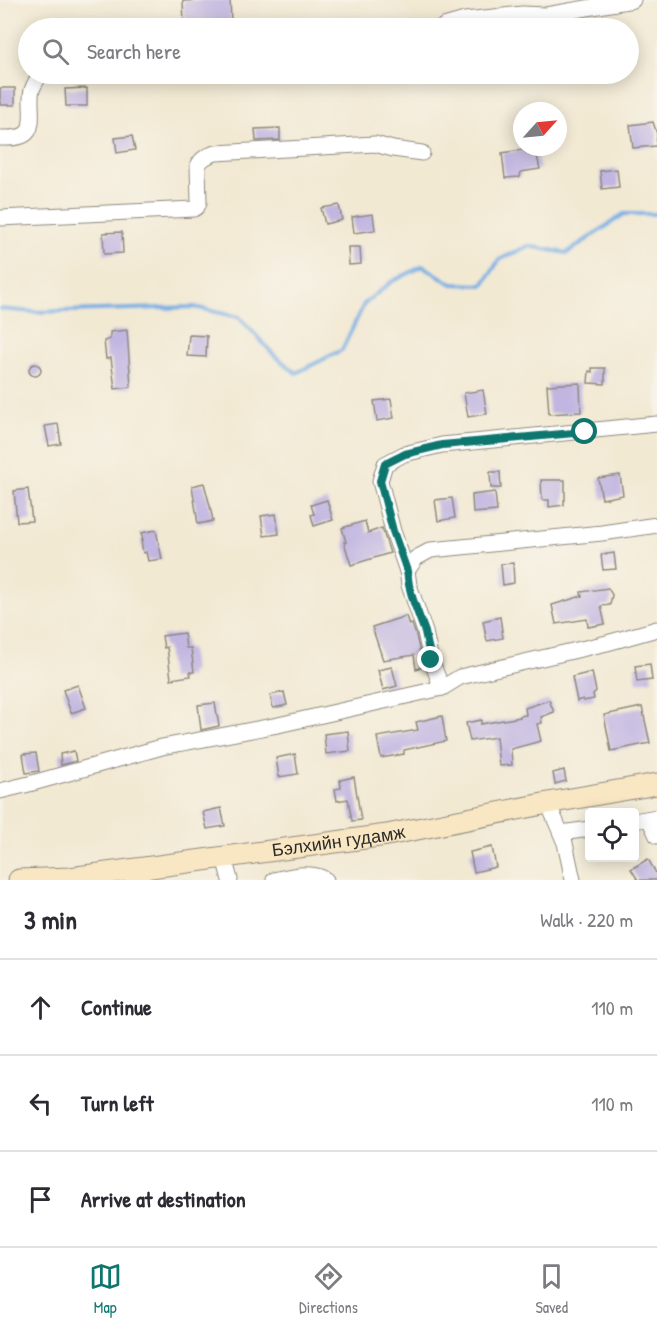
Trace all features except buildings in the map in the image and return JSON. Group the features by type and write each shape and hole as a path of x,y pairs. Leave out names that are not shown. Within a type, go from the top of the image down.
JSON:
{"main road":[{"name":"Бэлхийн гудамж","path":"19,880 70,878 387,835 657,784"}],"street":[{"path":"484,18 522,14 546,15 633,0"},
{"path":"0,138 21,137 27,134 31,127 31,91 34,84"},
{"path":"0,218 194,209 198,207 199,201 198,166 208,155 216,153 375,144 422,153"},
{"path":"442,688 431,660 425,632 409,585 407,571 393,531 380,481 385,464 405,454 442,445 657,424"},
{"path":"407,571 416,558 431,550 657,525"},
{"path":"0,791 162,747 278,725 442,688 460,677 575,651 657,629"},
{"path":"548,803 565,843 573,880"},
{"path":"647,819 657,836"},
{"path":"561,833 585,830"},
{"path":"224,857 230,880"},
{"path":"274,880 294,875 321,876 326,880"}],"waterway":[{"path":"0,309 34,312 194,307 239,317 274,355 296,373 342,350 364,304 391,282 423,266 452,284 483,285 499,260 528,246 567,253 624,214 657,214"}],"route":[{"path":"431,660 425,632 413,600 407,571 393,531 380,481 385,464 405,454 442,445 585,432"}]}
